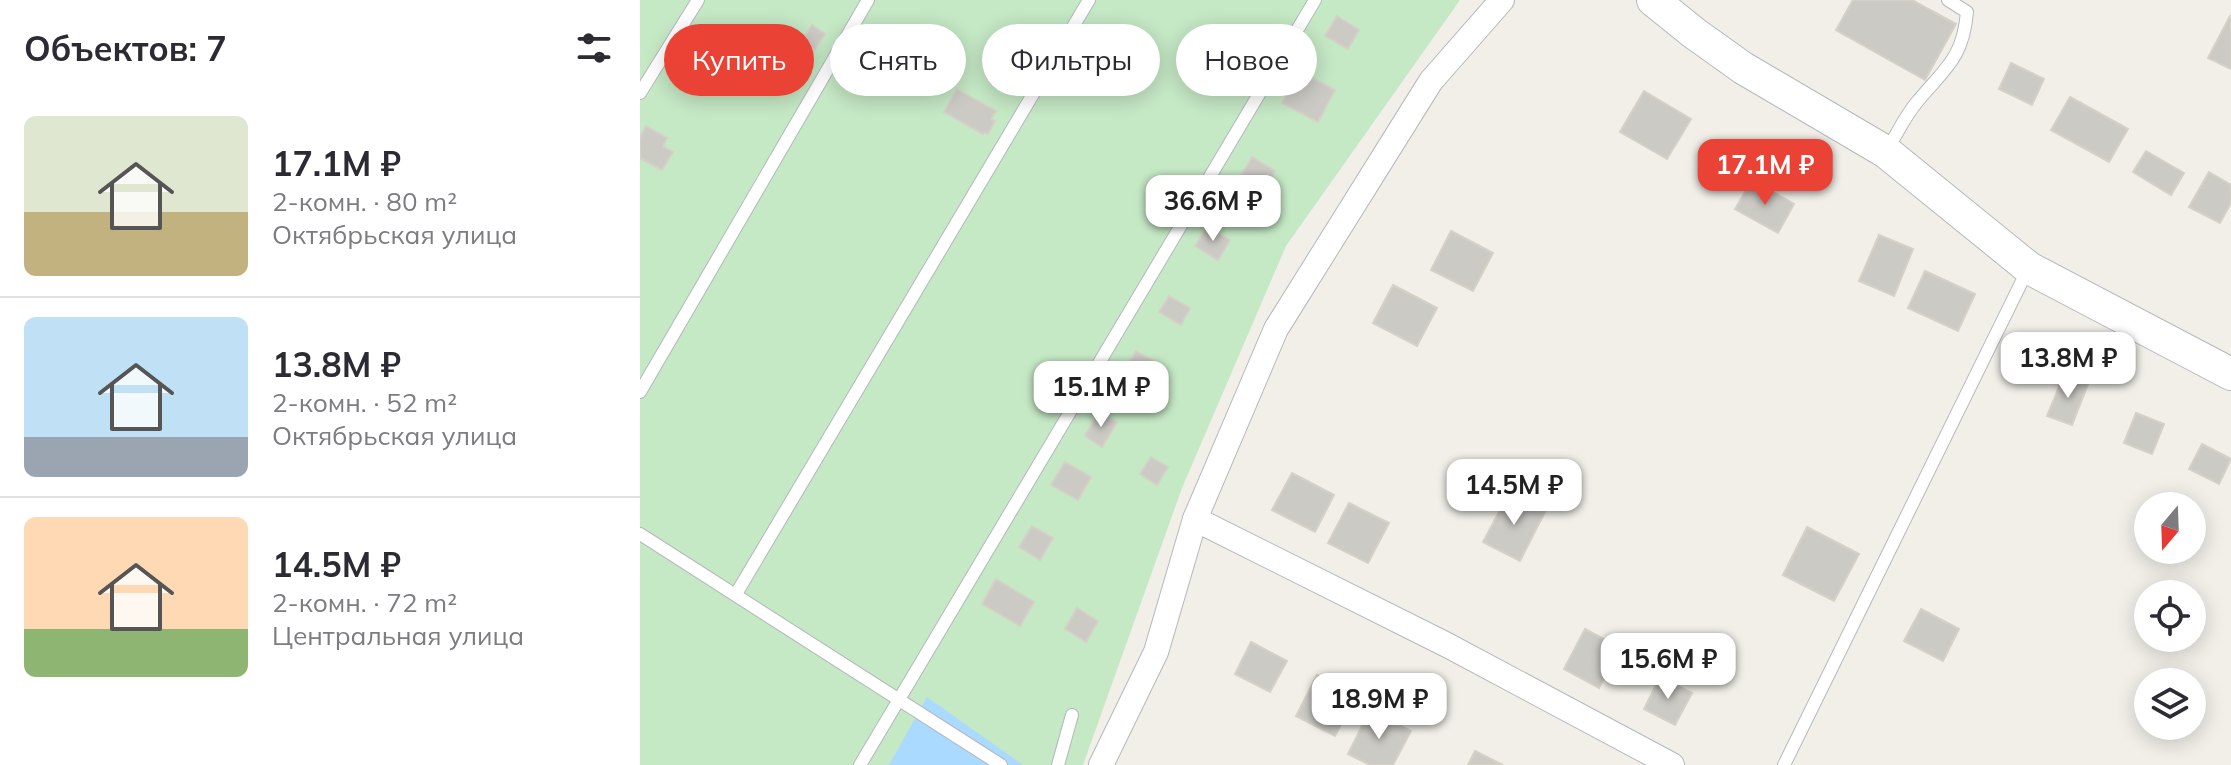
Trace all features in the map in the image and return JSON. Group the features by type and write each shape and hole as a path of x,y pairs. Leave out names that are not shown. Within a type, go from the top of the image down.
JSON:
{"street":[{"path":"1101,765 1156,652 1195,519 1276,329 1431,81 1502,0"},
{"path":"1662,3 1743,68 1886,152 2029,268 2231,374"},
{"path":"1195,519 1447,645 1672,765"}],"lane":[{"path":"640,93 698,0"},
{"path":"640,392 868,0"},
{"path":"736,594 1089,0"},
{"path":"860,765 1315,0"},
{"path":"1886,152 1915,103 1948,70 1965,33 1967,12 1948,0"},
{"path":"1784,765 2029,268"},
{"path":"640,534 1001,765"},
{"path":"1058,765 1072,715"}],"green space":[{"path":"640,0 1460,0 1286,246 1182,488 1083,765 640,765"}],"water":[{"path":"927,697 1023,765 889,765"}],"building":[{"path":"1853,0 1912,0 1956,24 1925,80 1836,30"},
{"path":"1337,16 1359,30 1348,49 1325,36"},
{"path":"2231,16 2231,69 2208,58"},
{"path":"814,26 825,34 814,50"},
{"path":"2011,63 2044,79 2032,105 1999,89"},
{"path":"1317,80 1335,90 1318,122 1282,103 1286,96 1317,96"},
{"path":"1644,91 1691,119 1667,159 1620,132"},
{"path":"966,94 996,111 988,134 944,112 953,96"},
{"path":"2070,97 2128,129 2109,162 2051,130"},
{"path":"646,126 667,138 663,146 673,152 662,170 640,158 640,138"},
{"path":"2146,151 2184,173 2171,195 2133,172"},
{"path":"1252,157 1275,171 1264,189 1241,176"},
{"path":"2209,172 2231,185 2231,203 2220,223 2189,207"},
{"path":"1752,180 1794,204 1778,233 1735,209"},
{"path":"1207,227 1230,240 1218,260 1195,246"},
{"path":"1451,231 1493,253 1473,291 1431,270"},
{"path":"1879,235 1913,249 1894,296 1859,281"},
{"path":"1925,271 1975,294 1958,331 1908,308"},
{"path":"1393,285 1437,308 1417,346 1373,323"},
{"path":"1169,296 1190,308 1181,325 1159,312"},
{"path":"1136,351 1157,363 1140,391 1119,379"},
{"path":"2064,375 2088,384 2072,425 2047,416"},
{"path":"1099,412 1117,422 1102,447 1085,436"},
{"path":"2136,413 2164,424 2152,454 2124,443"},
{"path":"2202,444 2231,459 2219,484 2189,469"},
{"path":"1151,457 1168,467 1157,485 1140,474"},
{"path":"1065,462 1091,477 1078,500 1051,485"},
{"path":"1292,473 1334,495 1315,532 1272,510"},
{"path":"1509,493 1545,512 1520,561 1483,542"},
{"path":"1349,503 1389,523 1368,563 1328,543"},
{"path":"1032,526 1053,538 1040,560 1019,547"},
{"path":"1807,527 1859,554 1834,601 1783,575"},
{"path":"996,579 1034,602 1020,626 982,604"},
{"path":"1077,608 1098,621 1086,642 1065,629"},
{"path":"1921,609 1959,629 1943,661 1904,641"},
{"path":"1585,629 1620,648 1599,688 1564,669"},
{"path":"1251,642 1287,661 1270,692 1235,674"},
{"path":"1317,675 1356,696 1335,736 1296,716"},
{"path":"1660,677 1692,693 1675,725 1644,709"},
{"path":"1370,710 1411,731 1393,765 1370,765 1348,754"},
{"path":"1475,751 1503,765 1468,765"}]}
